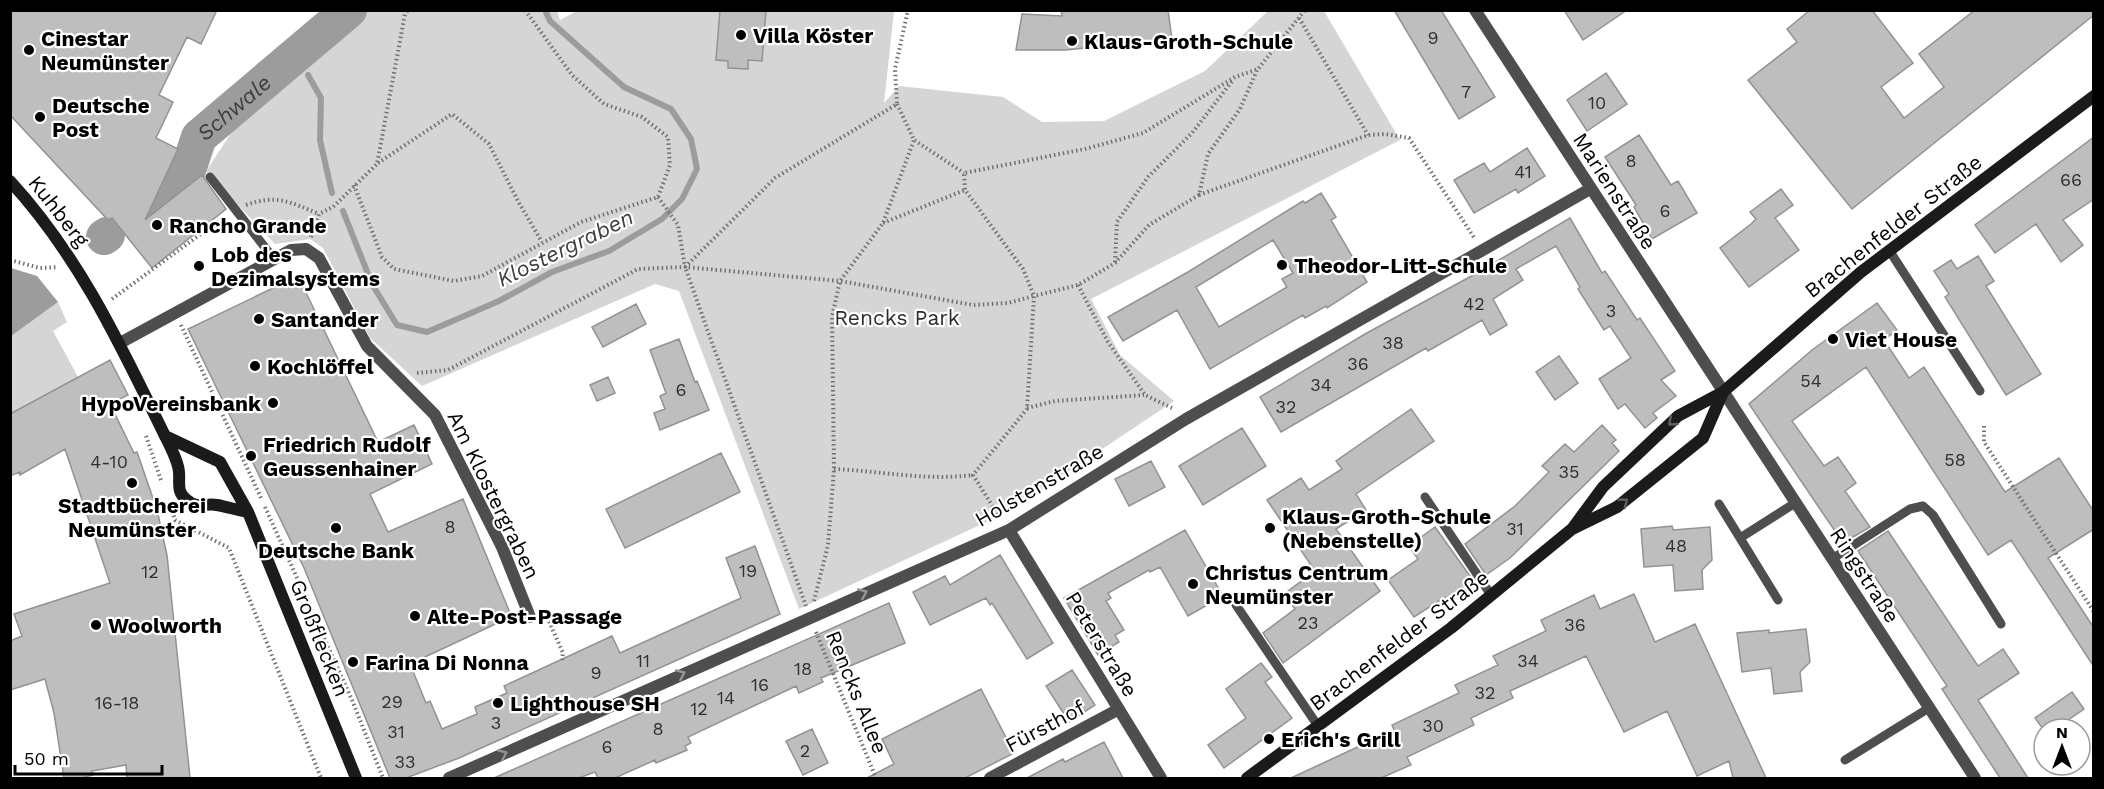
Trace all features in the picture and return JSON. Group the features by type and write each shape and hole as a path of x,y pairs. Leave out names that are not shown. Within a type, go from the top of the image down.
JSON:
{"street":[{"name":"Marienstraße","path":"1475,10 1723,392"},
{"name":"Brachenfelder Straße","path":"1572,529 1603,487 1678,416 1723,392 1889,250 2094,96"},
{"name":"Kuhberg","path":"10,182 36,209 77,266"},
{"name":"Holstenstraße","path":"449,778 810,616 1009,530 1186,419 1483,252 1590,189"},
{"path":"120,343 291,250 306,249"},
{"name":"Am Klostergraben","path":"306,249 319,258 367,346 435,416 498,538 530,617"},
{"path":"77,266 120,343 165,436 179,471 177,481 185,499 194,505 214,504 248,512"},
{"name":"Brachenfelder Straße","path":"1247,778 1451,628 1572,529 1617,507 1703,438 1723,392"},
{"name":"Ringstraße","path":"1723,392 1975,778"},
{"name":"Großflecken","path":"165,436 220,462 248,512 356,778"},
{"path":"179,471 193,457 202,455"},
{"path":"214,504 222,498 229,480"},
{"name":"Peterstraße","path":"1009,530 1161,778"},
{"name":"Fürsthof","path":"990,778 1119,709"}],"lane":[{"path":"210,177 274,259"},
{"path":"1889,250 1980,392"},
{"path":"1425,497 1491,595"},
{"path":"1740,538 1795,503"},
{"path":"1719,504 1778,600"},
{"path":"1832,559 1910,508 1923,506 1933,515 2001,624"},
{"path":"1236,605 1318,726"},
{"path":"1845,760 1929,708"}],"path":[{"path":"354,185 382,257 394,269 454,281 482,276 581,222 658,197 670,165 668,137 642,117 604,104 572,75 525,10"},
{"path":"908,10 895,69 897,104 914,140 964,173 1085,149 1143,133 1235,77 1258,69"},
{"path":"1199,195 1208,154 1240,109 1258,69 1305,10"},
{"path":"377,164 406,12"},
{"path":"1299,18 1368,135"},
{"path":"1115,263 1117,222 1148,177 1192,133 1235,77"},
{"path":"685,267 775,178 897,104"},
{"path":"306,249 319,214 333,207 377,164 452,114 489,144 542,243"},
{"path":"388,369 422,374 448,370 638,269 685,267 840,281 973,305 1008,303 1078,285 1115,263 1149,225 1199,195 1368,135 1385,134 1409,138 1483,252"},
{"path":"810,616 828,545 834,469 832,317 840,281 883,223 914,140"},
{"path":"964,173 965,190 1023,269 1034,296 1027,409"},
{"path":"883,223 965,190"},
{"name":"Rencks Allee","path":"658,197 678,225 685,267 810,616 876,778"},
{"path":"101,307 236,209 273,198 286,200 319,214"},
{"path":"10,260 40,268 77,266"},
{"path":"1078,285 1108,342 1145,395"},
{"path":"175,312 229,433 287,553 383,778"},
{"path":"834,469 950,478 973,475 1027,409 1055,401 1145,395 1168,404 1186,419"},
{"path":"1984,426 1984,442 2094,612"},
{"path":"145,434 164,488"},
{"path":"973,475 990,506 1009,530"},
{"path":"168,498 175,520 228,548 321,778"},
{"path":"530,617 547,617 563,653 562,660"}],"green space":[{"name":"Rencks Park","path":"362,10 557,10 560,20 579,10 894,11 884,103 899,86 1003,97 1042,122 1104,121 1205,71 1268,11 1324,11 1400,140 1091,299 1120,355 1174,401 1008,512 799,609 679,291 655,284 422,386 370,338 323,248 310,239 275,244 206,171 243,115 329,33"},
{"path":"58,302 67,322 53,331 78,377 11,414 10,336"}],"shaded area":[{"path":"11,268 37,276 58,302 11,336"}],"building":[{"path":"10,10 217,10 201,44 187,37 159,95 173,102 156,138 178,149 145,220 202,175 226,209 152,268 112,218 108,220 10,115"},
{"name":"Villa Köster","path":"720,10 766,10 762,61 748,60 748,69 728,68 728,61 716,60"},
{"path":"1061,10 1168,10 1172,39 1066,50 1016,50 1022,14 1062,16"},
{"path":"1394,10 1441,10 1495,97 1459,119"},
{"path":"1564,10 1627,10 1583,40"},
{"path":"1810,10 1872,10 1913,63 1881,87 1904,118 1944,87 1919,54 1975,10 2094,10 2094,15 1852,209 1748,80 1797,42 1787,29"},
{"path":"1606,73 1627,104 1587,131 1567,100"},
{"path":"1639,135 1671,185 1678,181 1697,213 1652,239 1634,207 1636,205 1605,157"},
{"path":"2094,137 2094,199 2063,220 2083,245 2061,262 2036,224 1995,253 1975,225"},
{"path":"1527,148 1545,176 1518,193 1516,189 1474,213 1454,180 1484,163 1490,172"},
{"path":"1781,189 1793,205 1775,218 1799,250 1749,287 1720,248 1756,219 1750,212"},
{"path":"1321,193 1336,217 1331,220 1367,282 1327,308 1326,306 1305,318 1303,315 1210,369 1177,310 1123,341 1108,317 1188,272 1303,201 1305,203","holes":["1273,240 1293,273 1282,279 1287,287 1219,327 1196,287"]},
{"path":"1570,218 1602,273 1605,271 1637,320 1640,318 1675,371 1661,380 1676,396 1653,413 1657,418 1645,428 1625,404 1618,409 1599,379 1631,358 1610,326 1604,330 1578,289 1580,287 1556,246 1516,269 1523,280 1493,299 1507,325 1490,335 1482,320 1428,351 1426,348 1281,432 1260,397 1365,334 1477,273"},
{"path":"1978,256 1994,281 1986,286 2041,374 2006,395 1945,297 1949,294 1934,271 1951,260 1957,269"},
{"path":"298,276 378,442 414,425 432,464 370,494 388,532 463,499 510,613 500,618 502,621 410,664 426,703 430,701 442,729 477,714 475,707 507,693 504,686 612,636 620,653 741,598 726,558 755,546 780,614 459,758 406,778 390,778 304,568 188,329"},
{"path":"1877,303 1897,330 1884,340 1909,378 1924,367 2005,492 2059,458 2094,512 2094,529 2048,558 2094,628 2094,667 2011,540 1988,555 1866,367 1792,421 1824,466 1838,457 1856,483 1845,491 1870,527 1843,543 1749,404 1812,350"},
{"path":"636,304 646,324 603,347 592,327"},
{"path":"679,339 695,382 697,381 709,410 660,430 654,413 665,409 660,396 666,393 650,350"},
{"path":"1559,356 1578,383 1555,400 1536,372"},
{"path":"110,360 128,395 110,404 134,453 137,452 157,510 167,555 190,778 127,778 126,765 92,771 93,775 81,778 64,778 54,713 45,679 10,690 10,641 22,636 14,614 110,583 65,449 20,475 20,472 10,476 10,414"},
{"path":"608,377 615,393 597,401 590,385"},
{"path":"1411,409 1434,441 1356,494 1366,510 1336,529 1380,591 1283,663 1263,633 1295,609 1284,594 1315,571 1267,500 1301,478 1309,490 1342,469 1336,461"},
{"path":"1602,425 1616,440 1612,443 1619,451 1510,558 1486,575 1465,544 1515,506 1549,472 1542,466 1565,444 1574,452"},
{"path":"1242,428 1266,466 1203,505 1179,466"},
{"path":"721,453 740,492 625,548 606,509"},
{"path":"1151,461 1165,487 1129,506 1115,479"},
{"path":"1672,526 1673,530 1710,527 1712,560 1702,570 1703,589 1675,591 1673,565 1644,567 1641,529"},
{"path":"1435,527 1475,583 1448,602 1445,597 1414,617 1388,580 1418,559 1409,546"},
{"path":"1185,530 1223,596 1188,616 1160,567 1150,572 1149,570 1108,593 1111,598 1106,601 1124,630 1115,635 1119,642 1098,655 1064,598"},
{"path":"1888,531 1978,666 2003,649 2019,673 1978,700 2028,778 2000,778 1942,689 1947,686 1858,551"},
{"path":"1000,555 1053,643 1027,659 992,603 990,605 986,598 930,625 913,592 945,576 950,585"},
{"path":"1634,594 1655,642 1695,624 1766,778 1733,778 1729,761 1697,776 1667,711 1624,732 1586,656 1510,691 1513,698 1471,718 1474,725 1407,757 1411,765 1381,778 1291,778 1394,730 1392,725 1459,693 1455,685 1498,665 1493,656 1546,631 1541,620 1594,595 1600,609"},
{"path":"889,603 905,643 821,678 823,682 799,693 796,686 688,737 691,743 685,746 687,750 656,763 655,760 615,778 598,778 595,772 579,778 494,778"},
{"path":"1806,629 1810,662 1800,672 1802,691 1774,694 1771,668 1742,672 1737,633 1769,630 1769,633"},
{"path":"1261,663 1272,677 1265,682 1292,718 1224,768 1208,745 1246,718 1226,689"},
{"path":"1072,670 1095,705 1069,722 1046,686"},
{"path":"981,689 1014,753 965,778 867,778 894,764 882,739"},
{"path":"2072,692 2084,709 2072,717 2036,717"},
{"path":"812,729 828,763 803,775 786,741"},
{"path":"1104,742 1123,778 1027,778 1063,759 1065,762"}],"waterway":[{"name":"Schwale","path":"138,214 186,176 199,137 349,10"},
{"name":"Klostergraben","path":"343,211 372,284 397,325 427,332 499,301 552,272 609,251 662,219 682,199 697,169 691,139 671,109 624,87 550,21 545,10"},
{"name":"Klostergraben","path":"308,75 321,98 320,140 332,193"}],"place":[{"name":"Villa Köster","path":"741,35"},
{"name":"Klaus-Groth-Schule","path":"1072,41"},
{"name":"Cinestar Neumünster","path":"29,50"},
{"name":"Deutsche Post","path":"40,117"},
{"name":"Rancho Grande","path":"157,225"},
{"name":"Theodor-Litt-Schule","path":"1282,265"},
{"name":"Lob des Dezimalsystems","path":"199,266"},
{"name":"Santander","path":"259,319"},
{"name":"Viet House","path":"1833,339"},
{"name":"Kochlöffel","path":"255,366"},
{"name":"HypoVereinsbank","path":"273,403"},
{"name":"Friedrich Rudolf Geussenhainer","path":"251,456"},
{"name":"Stadtbücherei Neumünster","path":"132,483"},
{"name":"Deutsche Bank","path":"336,528"},
{"name":"Klaus-Groth-Schule (Nebenstelle)","path":"1270,528"},
{"name":"Christus Centrum Neumünster","path":"1193,584"},
{"name":"Alte-Post-Passage","path":"415,616"},
{"name":"Woolworth","path":"96,625"},
{"name":"Farina Di Nonna","path":"353,662"},
{"name":"Lighthouse SH","path":"498,703"},
{"name":"Erich's Grill","path":"1269,739"}]}
